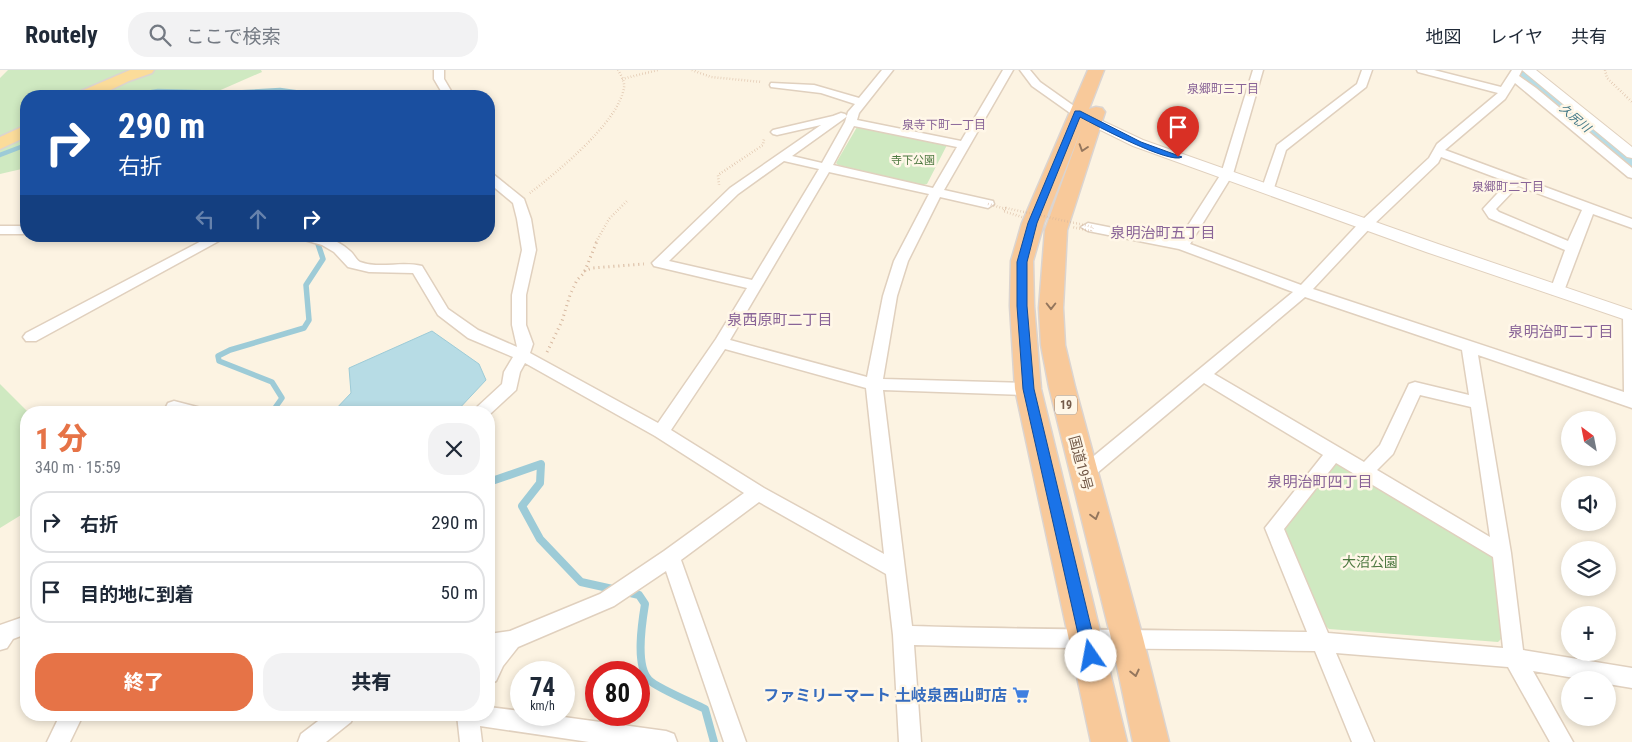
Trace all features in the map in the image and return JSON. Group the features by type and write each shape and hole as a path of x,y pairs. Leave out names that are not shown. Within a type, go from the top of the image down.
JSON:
{"highway":[{"name":"国道19号","path":"1096,70 1056,230 1051,308 1053,345 1062,387 1127,638 1151,742"},
{"name":"国道19号","path":"1109,742 1028,389 1022,306 1022,262 1032,223 1085,117 1114,70"}],"main road":[{"path":"97,90 122,78 146,70"},
{"path":"0,144 20,133"}],"street":[{"path":"440,70 439,79 445,90"},
{"path":"661,432 721,344 826,167 852,113 888,70"},
{"path":"910,742 904,635 894,568 874,384 890,296 901,261 936,193 1008,70"},
{"path":"1025,70 1036,84 1085,117 1138,143 1631,316 1632,402 1303,291 1182,246 1088,227"},
{"path":"1182,246 1227,174 1258,70"},
{"path":"1268,188 1281,148 1306,131 1362,84 1367,70"},
{"path":"1422,70 1504,91"},
{"path":"1528,70 1632,154"},
{"path":"1084,474 1303,291 1366,224 1434,160 1441,146 1501,97 1515,74 1632,174"},
{"path":"775,86 788,89 805,87 824,90 852,113 963,145"},
{"path":"777,132 852,113"},
{"path":"659,263 734,190 780,156 852,113"},
{"path":"1439,152 1632,224"},
{"path":"780,156 988,204"},
{"path":"1516,181 1489,209 1494,215 1572,248"},
{"path":"488,406 510,386 512,372 522,355 525,344 520,325 520,296 529,250 519,202 495,182"},
{"path":"1557,291 1589,208"},
{"path":"0,230 20,230"},
{"path":"31,337 211,242"},
{"path":"328,242 349,256 354,264 369,268 417,269 443,312 473,334 522,355 661,432 758,493 894,568"},
{"path":"659,263 756,285"},
{"path":"721,344 874,384 1028,389"},
{"path":"1468,346 1502,554 1514,658 1562,742"},
{"path":"1204,375 1502,554"},
{"path":"1365,472 1387,449 1415,388 1478,403"},
{"path":"1334,453 1274,528 1363,742"},
{"path":"495,642 511,640 607,600 671,557 758,493"},
{"path":"671,557 735,742"},
{"path":"0,642 6,632 20,627"},
{"path":"904,635 1087,640 1127,638 1321,642 1514,658 1632,678"},
{"path":"495,660 511,640"},
{"path":"495,718 666,742"},
{"path":"58,742 69,721"},
{"path":"309,742 335,721"},
{"path":"469,721 471,742"}],"path":[{"path":"519,202 552,177 580,150 610,116 620,100 624,87 618,70"},
{"path":"622,79 658,70"},
{"path":"692,70 711,77 775,86"},
{"path":"1605,70 1608,78 1632,102"},
{"path":"734,190 719,185 718,175 763,145 764,138 777,132"},
{"path":"537,364 546,354 562,321 570,295 577,280 584,271 594,246 609,219 627,201"},
{"path":"988,204 1088,227"},
{"path":"1022,217 1003,211 1006,208 1093,227 1092,231 1072,227"},
{"path":"584,271 592,268 659,263"}],"green space":[{"path":"8,70 261,70 262,72 221,90 20,90 20,169 0,174 0,78"},
{"name":"寺下公園","path":"860,126 947,145 927,184 923,185 838,165 836,163 857,127"},
{"path":"0,384 22,406 20,406 20,516 0,528"},
{"name":"大沼公園","path":"1336,462 1492,555 1504,636 1498,642 1329,629 1318,620 1282,530"}],"water":[{"path":"432,331 479,364 486,380 462,406 339,406 351,393 349,368"}],"waterway":[{"name":"久尻川","path":"1518,70 1528,78"},
{"name":"久尻川","path":"1528,78 1632,166"},
{"path":"0,155 20,147"},
{"path":"276,406 282,398 272,382 219,361 218,356 230,350 304,328 309,320 306,285 323,259 317,242"},
{"path":"495,480 541,464 540,483 522,506 540,539 581,582 617,590"},
{"path":"626,592 639,595 645,604 642,622 641,655 642,665 649,680 659,687 705,709 714,742"}],"place":[{"name":"ファミリーマート 土岐泉西山町店","path":"1021,695"}],"district":[{"name":"泉郷町三丁目","path":"1223,89"},
{"name":"泉寺下町一丁目","path":"944,125"},
{"name":"泉郷町二丁目","path":"1508,187"},
{"name":"泉明治町五丁目","path":"1163,233"},
{"name":"泉西原町二丁目","path":"780,320"},
{"name":"泉明治町二丁目","path":"1561,332"},
{"name":"泉明治町四丁目","path":"1320,482"}],"route":[{"path":"1091,656 1028,389 1024,349 1022,262 1032,223 1077,113 1138,143 1178,157"}]}
